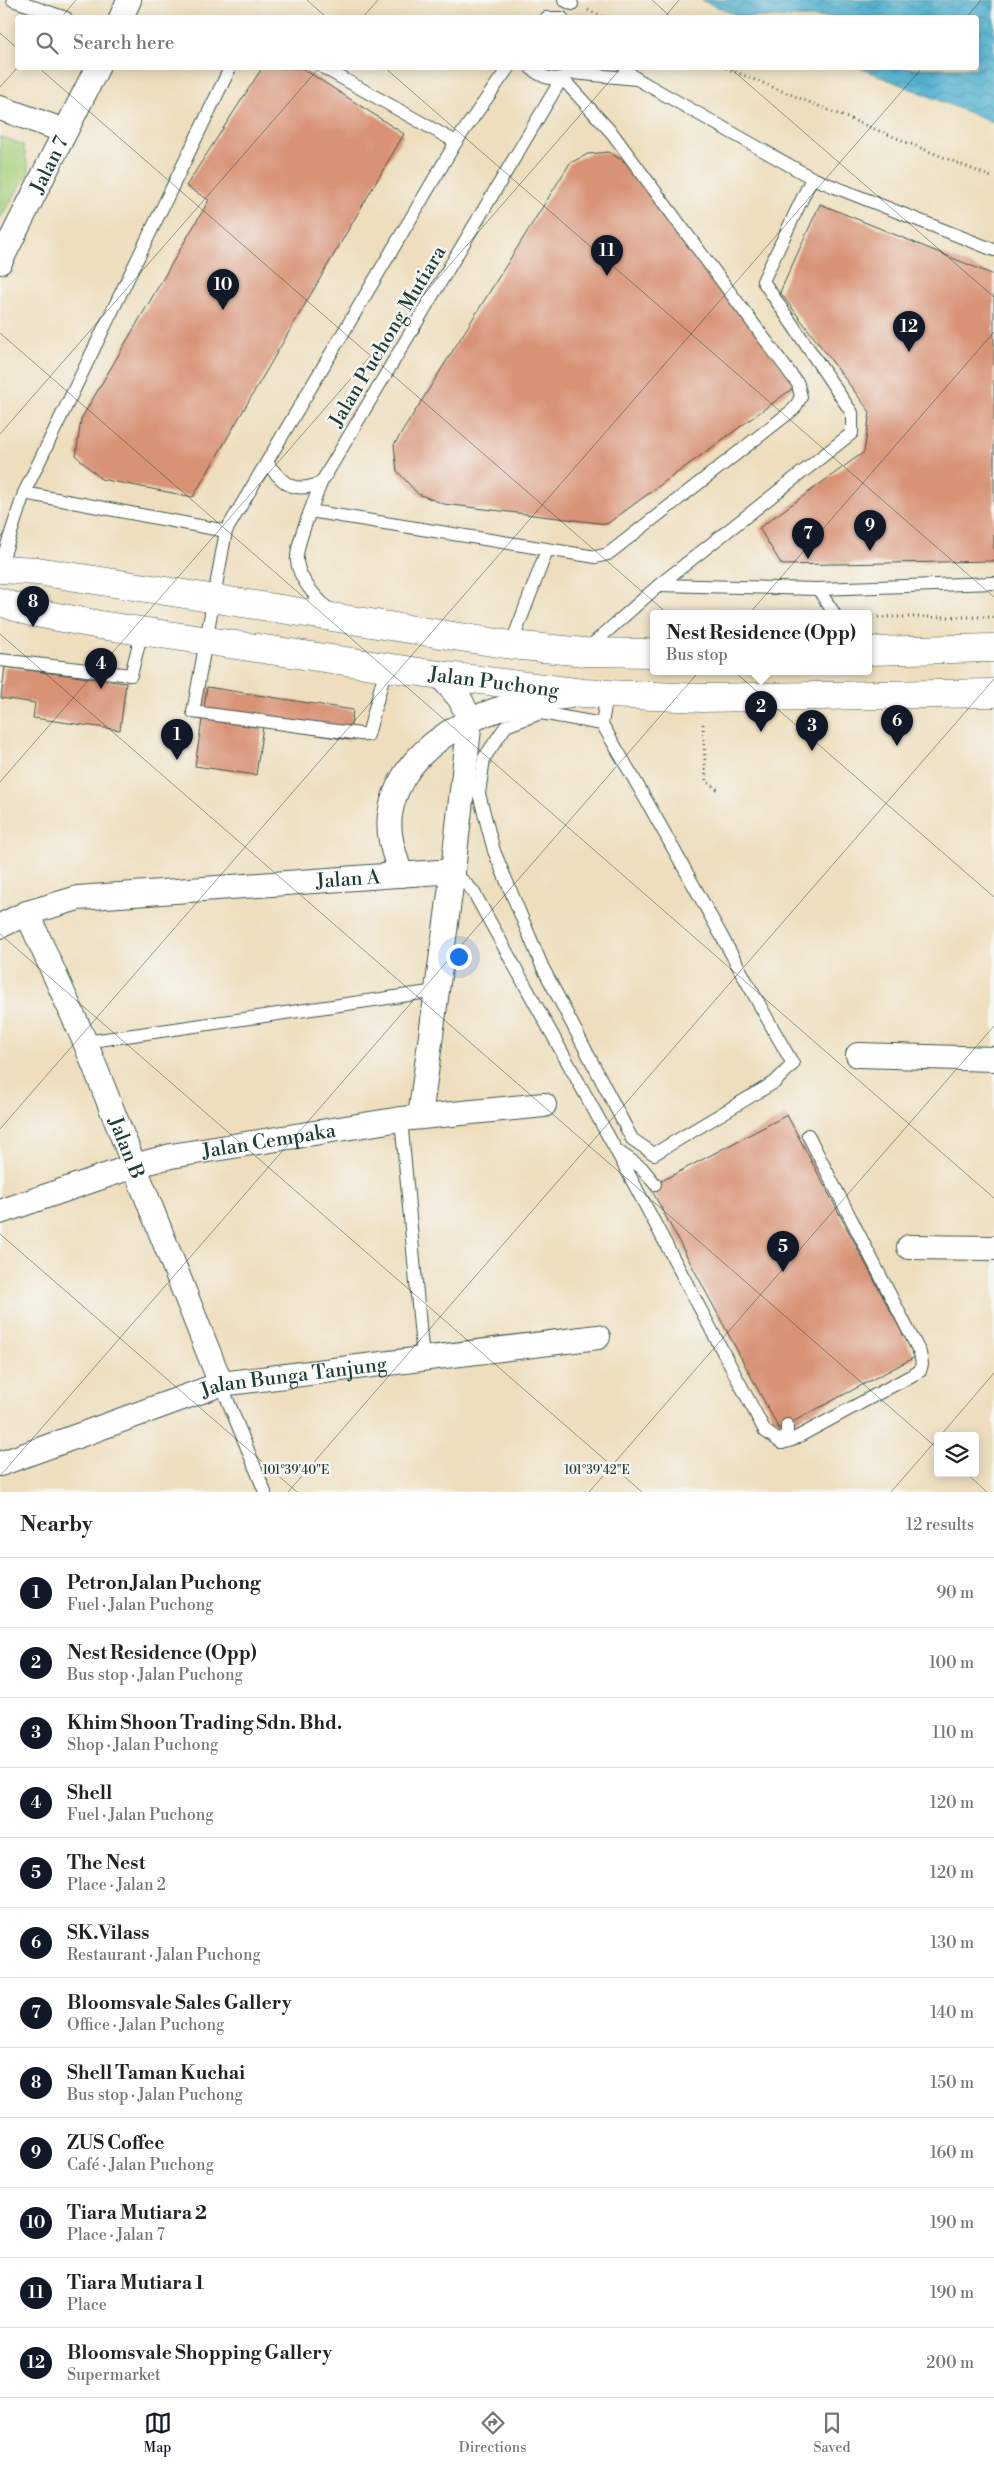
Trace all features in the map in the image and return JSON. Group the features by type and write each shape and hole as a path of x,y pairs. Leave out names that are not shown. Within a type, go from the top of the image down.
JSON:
{"main road":[{"name":"Jalan Puchong","path":"0,568 37,571 511,645 584,652 650,653"},
{"name":"Jalan Puchong","path":"0,602 31,612 205,641 440,675 595,694 702,698 994,693"},
{"path":"872,648 994,648"}],"street":[{"path":"122,15 129,0"},
{"name":"Jalan 7","path":"0,262 95,70"},
{"path":"0,108 65,131"},
{"path":"411,1118 436,991 453,872 470,799 470,720 460,699 440,675"},
{"path":"401,875 392,848 390,815 398,791 410,767 432,743 470,720 506,707 595,694"},
{"name":"Jalan A","path":"0,926 27,913 78,898 453,872"},
{"name":"Jalan B","path":"27,913 85,1042 221,1384"},
{"path":"858,1055 994,1059"},
{"name":"Jalan Cempaka","path":"0,1212 134,1166 171,1156 411,1118 544,1105"},
{"path":"909,1247 994,1248"},
{"name":"Jalan Bunga Tanjung","path":"0,1464 221,1384 598,1337"}],"lane":[{"path":"13,0 57,15"},
{"path":"0,568 24,493 229,70"},
{"path":"328,70 456,142"},
{"name":"Jalan Puchong Mutiara","path":"386,667 368,735 193,712 226,531 456,142 507,70"},
{"path":"533,70 550,79 571,73 637,79"},
{"path":"626,70 637,79 812,178 994,250"},
{"path":"310,510 596,557 608,554 794,409 801,397 798,384 612,133 571,73"},
{"name":"Jalan Puchong Mutiara","path":"337,617 313,592 303,578 297,561 297,552 310,510 321,483 571,73"},
{"path":"584,652 659,585 852,433 852,413 763,281 812,178"},
{"path":"267,463 277,476 294,488 308,488 321,483"},
{"path":"24,493 226,531"},
{"path":"511,645 547,550"},
{"path":"659,585 818,589 994,584"},
{"path":"818,589 832,610"},
{"path":"0,660 131,675 142,631"},
{"path":"595,694 602,724 645,796 720,936 793,1064 775,1082 654,1154 632,1139 542,966 470,799 484,758 506,726 542,712 602,724"},
{"path":"453,872 473,891 616,1150 766,1431 782,1443"},
{"path":"85,1042 436,991"},
{"path":"411,1118 423,1359"},
{"path":"782,1443 792,1440 920,1371 922,1364 920,1352 808,1135"},
{"path":"616,1150 642,1168 655,1184"},
{"path":"221,1384 266,1492"},
{"path":"782,1443 787,1432 787,1425"}],"path":[{"path":"731,70 994,178"},
{"path":"872,617 994,617"},
{"path":"702,698 706,781 718,790"}],"green space":[{"path":"0,136 23,145 29,171 0,219"}],"water":[{"path":"701,0 994,0 994,123 865,70 979,70 979,15 736,15"}],"building":[{"path":"261,70 305,70 404,134 193,497 101,479 76,456 81,419 209,200 186,186"},
{"path":"609,152 633,167 796,386 607,524 444,504 418,494 397,471 394,445 570,163 588,154"},
{"path":"820,204 994,275 994,561 782,565 759,528 864,452 870,412 780,292"},
{"path":"5,667 126,683 120,730 33,718 35,703 1,698"},
{"path":"207,687 353,710 349,740 263,726 256,775 195,766"},
{"path":"787,1115 915,1357 779,1429 650,1187"}],"place":[{"name":"Tiara Mutiara 1","path":"607,276"},
{"name":"Tiara Mutiara 2","path":"223,310"},
{"name":"Bloomsvale Shopping Gallery","path":"909,352"},
{"name":"ZUS Coffee","path":"870,551"},
{"name":"Bloomsvale Sales Gallery","path":"808,559"},
{"name":"Shell Taman Kuchai","path":"33,627"},
{"name":"Shell","path":"101,689"},
{"name":"Nest Residence (Opp)","path":"761,732"},
{"name":"SK.Vilass","path":"897,746"},
{"name":"Khim Shoon Trading Sdn. Bhd.","path":"812,751"},
{"name":"Petron Jalan Puchong","path":"177,760"},
{"name":"The Nest","path":"783,1272"}]}
